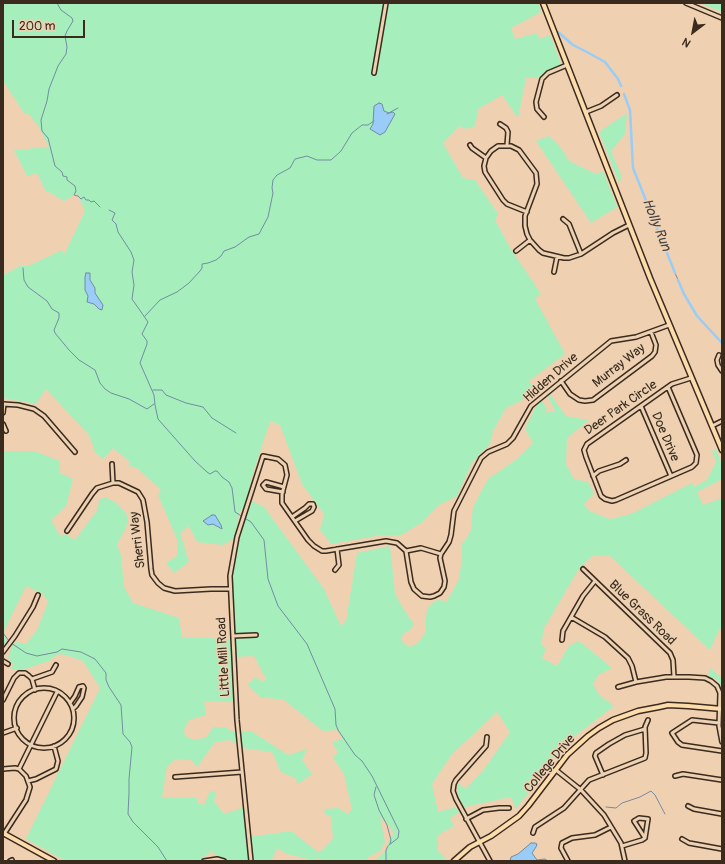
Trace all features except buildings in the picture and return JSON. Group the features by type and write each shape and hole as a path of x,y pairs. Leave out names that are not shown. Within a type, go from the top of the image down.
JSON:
{"main road":[{"path":"543,3 669,325 722,450"},
{"name":"College Drive","path":"454,861 470,847 491,836 519,816 567,755 588,736 614,720 638,711 668,706 721,709"},
{"path":"4,834 54,861"}],"street":[{"path":"374,73 386,3"},
{"path":"686,3 722,18"},
{"path":"544,117 538,109 536,102 542,79 548,73 567,65"},
{"path":"586,112 601,106 617,95"},
{"path":"500,124 506,128 508,132 507,145"},
{"path":"470,145 486,158"},
{"path":"527,212 511,206 503,200 485,172 484,166 486,158 492,150 498,146 507,145 520,150 537,176 537,184 527,212 525,226 530,240 539,250 557,257 570,258 581,254 613,233 629,225"},
{"path":"563,219 569,224 581,254"},
{"path":"516,251 530,240"},
{"path":"554,272 557,257"},
{"name":"Hidden Drive","path":"441,554 449,542 455,508 481,458 488,452 507,444 513,438 531,406 611,341 636,337 669,325"},
{"name":"Murray Way","path":"561,381 570,394 578,399 585,401 593,400 652,356 655,352 656,345 651,332"},
{"path":"718,355 718,365 722,372"},
{"name":"Deer Park Circle","path":"668,387 697,455 696,463 692,467 612,501 605,499 601,496 584,453 587,444 668,387 680,381 691,378"},
{"path":"3,413 3,404 18,405 34,409 44,416 75,452"},
{"name":"Doe Drive","path":"641,406 671,476"},
{"path":"712,426 722,421"},
{"path":"3,424 6,431"},
{"name":"Little Mill Road","path":"251,861 242,772 230,589 230,567 234,547 263,456 278,459 285,465 287,475 284,488"},
{"path":"593,476 626,460"},
{"path":"67,531 97,488 112,483 112,464"},
{"path":"283,492 266,489 263,485 266,482 284,488 282,503 308,540 314,546 322,550 338,549 386,541 397,543 406,551 411,582 414,589 425,597 437,595 444,586 445,581 440,558 441,554 421,548 406,551"},
{"name":"Sherri Way","path":"112,483 119,483 132,488 138,492 143,500 147,522 152,575 158,583 164,588 175,591 230,589"},
{"path":"292,517 309,504 313,504 314,507 312,511 295,521"},
{"path":"335,570 339,565 338,549"},
{"name":"Blue Grass Road","path":"583,569 670,653 673,660 674,677"},
{"path":"562,640 563,632 584,593 595,581"},
{"path":"3,652 33,607 38,594"},
{"path":"571,617 605,637 628,658 631,663 636,682"},
{"path":"233,636 256,635"},
{"path":"3,661 8,664"},
{"path":"32,679 52,672 56,666"},
{"path":"3,700 19,673 25,673 32,679 35,690"},
{"path":"618,687 636,682 674,677 706,678 713,682 720,693 721,709 719,723 722,742"},
{"path":"70,702 75,696 79,687 83,686 82,697 73,709"},
{"path":"50,689 57,692 70,702 73,709 74,720 72,729 64,740 54,746 46,748 31,746 20,736 17,728 15,717 16,709 24,696 35,690 50,689"},
{"path":"20,769 57,692"},
{"path":"533,833 536,826 566,807 589,780 645,758 645,729 648,720"},
{"path":"719,723 692,720 672,733 682,745 722,751"},
{"path":"3,733 17,728"},
{"path":"603,775 595,756 596,753 625,735 645,729"},
{"path":"487,737 486,746 454,784 454,795 490,861"},
{"path":"28,781 56,770 58,761 54,746"},
{"path":"3,768 20,769 28,781 29,792 26,800 4,834"},
{"path":"556,770 596,806 622,846 625,861"},
{"path":"175,777 242,772"},
{"path":"675,776 683,774 722,780"},
{"path":"688,806 694,809 722,814"},
{"path":"466,818 483,810 508,808"},
{"path":"639,818 648,819 645,838 634,822 639,818"},
{"path":"568,861 561,848 562,843 572,838 595,835 611,827"},
{"path":"622,846 645,838"},
{"path":"682,839 689,843 722,849"},
{"path":"204,861 217,859 224,861"}],"green space":[{"path":"3,3 538,3 541,12 511,28 515,39 537,33 539,39 550,35 563,69 545,78 526,78 518,118 502,95 478,109 475,126 466,129 459,126 443,143 463,178 475,180 498,214 495,220 510,248 541,294 535,299 565,354 529,381 535,391 533,395 506,408 493,431 490,444 472,463 457,496 439,505 421,523 401,535 381,535 331,544 320,530 324,514 302,484 280,425 270,421 254,470 245,505 239,514 235,538 223,545 197,542 189,526 180,533 189,562 174,573 166,563 177,556 177,539 158,495 161,490 137,468 128,465 130,462 113,448 103,459 95,452 89,435 46,389 36,404 3,398 3,275 20,266 28,266 62,250 64,255 85,211 77,193 64,201 45,190 37,173 27,176 14,150 49,147 39,127 28,113 24,113 3,81"},
{"path":"700,3 722,3 722,12"},
{"path":"627,113 625,134 611,151 622,177 619,183 599,132"},
{"path":"548,136 559,145 569,161 596,174 603,171 617,207 591,223 536,141"},
{"path":"550,394 566,416 589,420 567,438 566,464 574,479 588,482 594,493 584,504 589,511 610,519 631,514 692,483 694,487 707,480 716,462 712,451 716,449 722,465 722,479 697,492 703,505 722,498 722,628 719,630 710,650 610,556 594,555 580,567 544,628 541,645 546,648 542,658 557,666 569,646 578,641 583,644 612,668 598,675 593,684 599,695 614,706 566,743 516,809 511,797 464,807 457,793 458,783 466,789 485,768 510,732 497,712 452,754 432,784 438,812 456,807 459,812 450,818 454,826 438,835 437,850 448,861 376,861 377,858 387,850 388,842 394,833 389,825 380,818 385,842 380,851 370,856 365,861 324,861 318,858 313,860 287,854 277,848 273,858 269,861 222,861 211,851 199,861 194,859 193,861 66,861 26,839 100,688 83,661 66,655 58,654 49,661 21,670 11,669 13,665 8,657 12,646 16,642 26,644 37,630 48,602 43,594 26,586 4,631 7,642 3,646 3,451 34,451 60,461 60,473 73,479 66,506 51,520 60,536 65,534 75,540 98,509 99,500 105,497 117,503 127,515 128,523 117,545 121,555 124,587 133,603 179,618 182,637 234,639 230,561 252,501 264,507 324,589 341,626 346,621 357,553 390,546 395,594 414,624 409,631 404,633 401,638 403,643 410,647 418,643 426,632 425,619 428,607 437,600 447,601 459,579 462,558 461,544 471,530 473,507 488,479 517,459 533,443 525,429 534,410 541,400 547,408 545,413 555,411 548,397","holes":["254,656 266,679 263,682 255,677 248,685 260,697 284,700 323,731 337,730 341,735 341,739 332,743 338,752 333,758 344,774 352,810 347,814 339,808 324,809 325,814 331,817 333,838 325,848 318,852 291,831 249,837 245,807 224,814 214,801 216,792 210,791 204,805 198,803 198,798 162,797 167,766 176,759 191,760 197,767 215,742 230,740 242,748 272,752 281,772 295,778 298,784 312,774 302,760 307,749 288,755 251,731 231,731 226,727 213,727 207,737 195,740 185,736 184,730 189,720 206,715 204,701 237,702 235,657"]},
{"path":"710,668 722,679 722,687 716,679 708,676"}],"water":[{"path":"379,103 382,104 384,111 389,113 393,112 395,114 385,132 380,135 370,129 373,124 374,106"},
{"path":"86,273 90,273 90,280 95,288 95,293 103,305 102,310 94,304 87,302 88,296 85,290"},
{"path":"212,515 215,515 222,529 213,524 208,525 203,521"},
{"path":"531,843 537,844 532,853 537,860 545,859 548,861 510,861 511,857 518,854"}],"waterway":[{"path":"57,3 61,10 72,18 73,21 65,36 67,47 66,54 58,66 49,89 41,120 42,131 48,138 55,166 62,172 63,176 67,177 67,180 75,186 76,191 74,195 81,199 84,197 86,200 91,202 94,201 100,207"},
{"name":"Holly Run","path":"558,32 573,45 605,62 618,79 621,86"},
{"name":"Holly Run","path":"624,94 630,110 633,168 675,273"},
{"path":"387,114 398,108"},
{"path":"145,316 160,300 177,292 189,283 200,271 202,264 216,260 224,251 235,247 249,237 259,234 268,217 273,193 273,180 277,175 290,168 295,159 307,156 317,160 331,160 341,151 352,133 362,125 368,125 374,121"},
{"path":"109,210 115,213 112,220 116,224 118,232 131,252 134,260 132,272 134,285 132,299 148,322 142,334 147,341 147,344 140,363 154,395 158,419 195,461 207,472 210,474 217,471 229,482 232,488 235,512 251,522 264,540 268,579 278,606 307,644 335,709 336,725 338,730 372,776 399,831 398,838 389,845"},
{"path":"23,268 24,280 28,287 47,301 52,309 59,313 59,318 54,330 55,333 79,360 95,370 100,383 105,389 111,393 129,399 147,409 154,404"},
{"name":"Holly Run","path":"675,273 678,280"},
{"name":"Holly Run","path":"678,280 684,294 697,316 722,343"},
{"path":"153,390 162,390 166,395 186,403 203,407 212,418 236,433"},
{"path":"3,633 9,641"},
{"path":"11,643 26,653 37,656 57,652 62,649 81,652 95,659 106,673 106,680 109,687 121,705 123,734 130,742 132,747 128,814 133,822 158,847 167,861"},
{"path":"376,787 374,795 379,810 387,825 391,840 390,844"},
{"path":"606,807 616,808 622,803 640,797 651,791 655,795 665,814"},
{"path":"386,861 386,850 388,846"}]}
